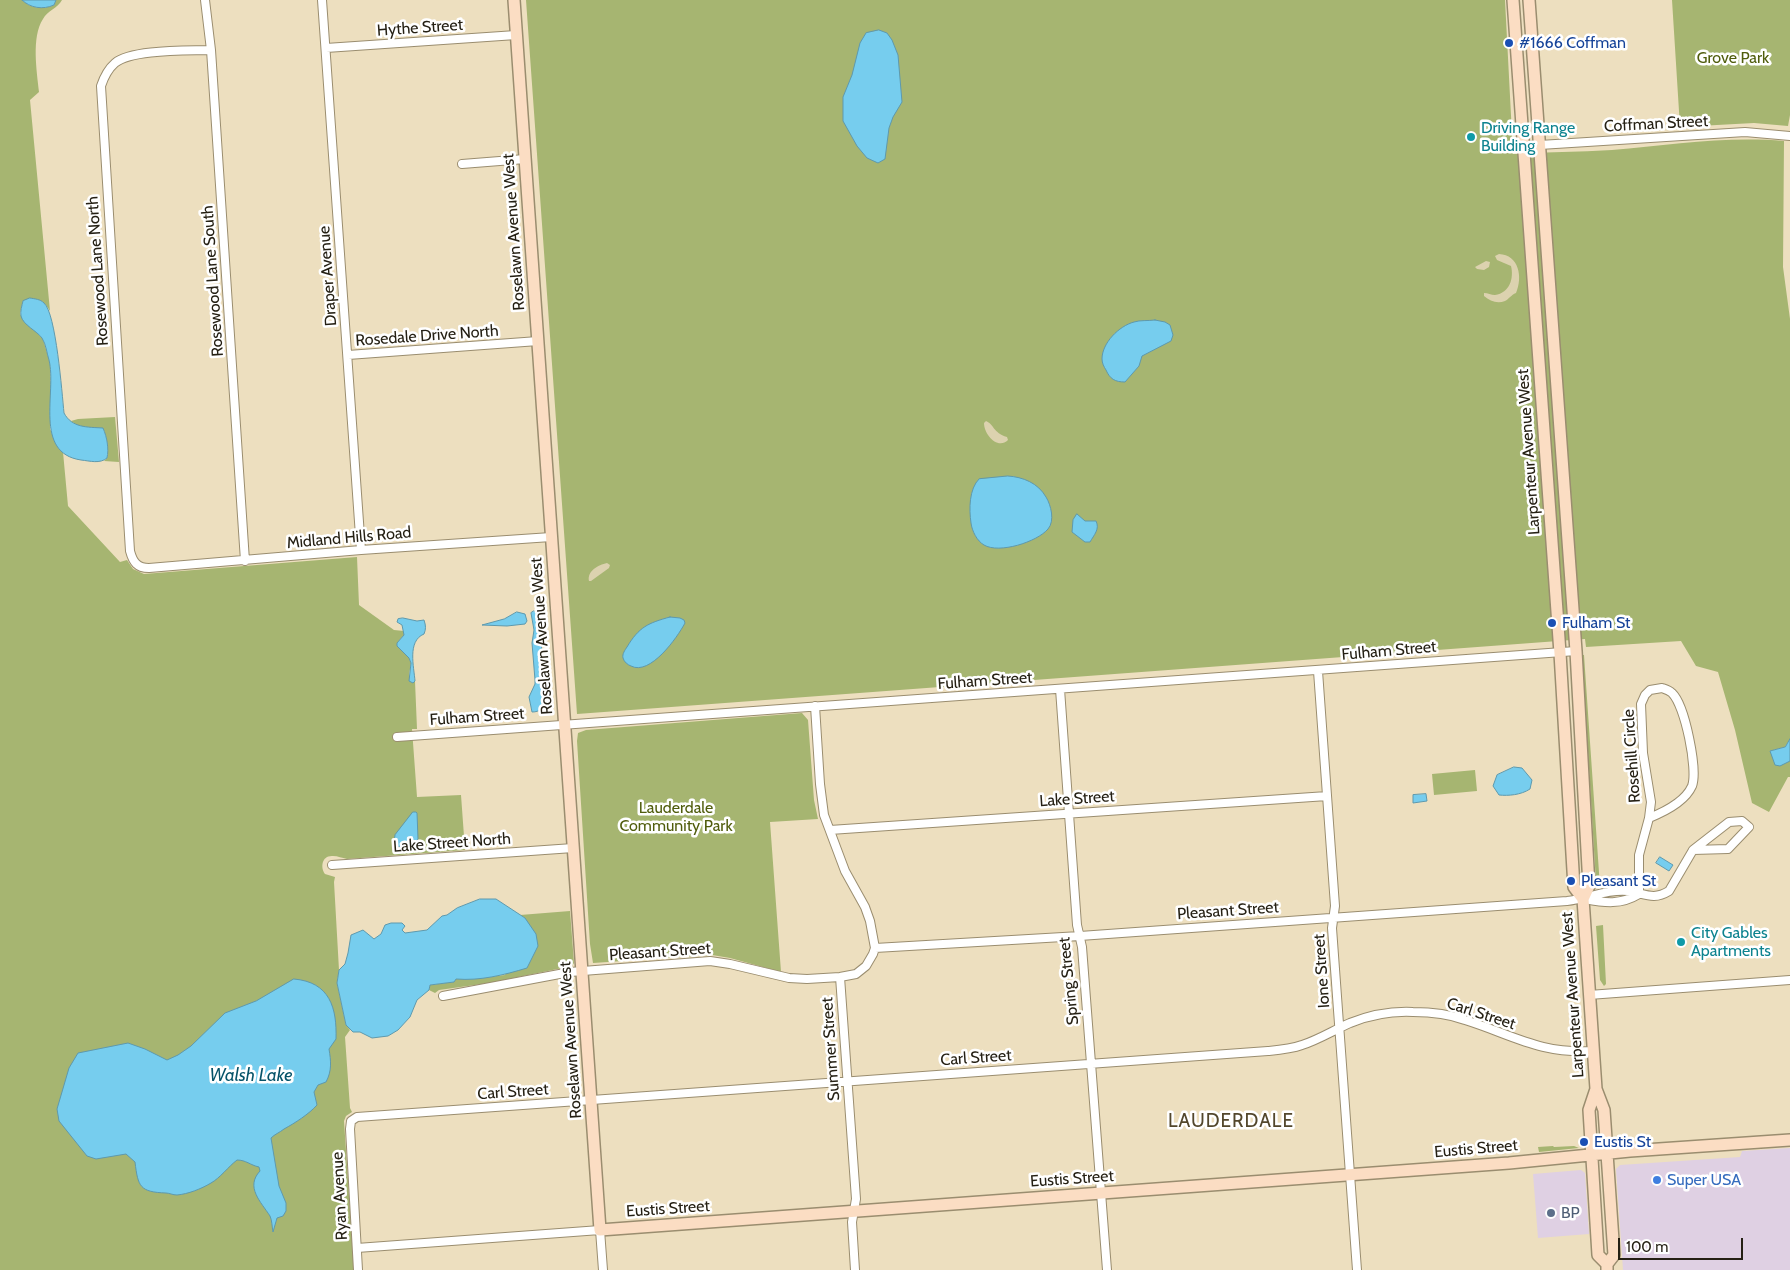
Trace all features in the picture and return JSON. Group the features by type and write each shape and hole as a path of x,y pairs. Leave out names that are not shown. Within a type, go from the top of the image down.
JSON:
{"street":[{"name":"Rosewood Lane South","path":"205,0 211,50 246,561"},
{"name":"Draper Avenue","path":"322,0 361,550"},
{"name":"Roselawn Avenue West","path":"514,0 573,848 576,972 591,1101 603,1270"},
{"name":"Larpenteur Avenue West","path":"1512,0 1560,652 1574,887 1583,899"},
{"name":"Larpenteur Avenue West","path":"1529,0 1576,651 1590,886 1583,899 1589,995 1596,1089 1604,1110 1608,1154 1614,1255 1607,1267 1598,1255 1589,1110 1596,1089"},
{"name":"Hythe Street","path":"326,48 516,35"},
{"name":"Rosewood Lane North","path":"149,568 143,568 136,564 130,551 101,86 104,77 115,63 131,55 211,50"},
{"name":"Coffman Street","path":"1524,146 1745,132 1790,136"},
{"path":"462,164 525,159"},
{"name":"Rosedale Drive North","path":"348,355 538,341"},
{"name":"Midland Hills Road","path":"149,568 361,550 551,537"},
{"name":"Fulham Street","path":"397,737 1576,651"},
{"name":"Ione Street","path":"1318,671 1336,906 1332,928 1357,1270"},
{"name":"Rosehill Circle","path":"1639,894 1639,855 1650,818 1651,802 1643,753 1641,704 1645,694 1650,690 1662,688 1672,693 1676,698 1684,720 1691,746 1693,782 1687,793 1665,812 1650,818"},
{"name":"Spring Street","path":"1060,689 1077,926 1082,947 1107,1270"},
{"path":"814,706 822,801 830,830 846,871 865,907 870,921 874,948"},
{"name":"Lake Street","path":"830,830 1327,796"},
{"path":"1742,821 1749,827 1728,849 1693,850 1729,822 1742,821"},
{"name":"Lake Street North","path":"332,865 573,848"},
{"name":"Pleasant Street","path":"874,948 1334,918 1583,899 1604,893 1628,891 1662,896 1669,891 1693,850"},
{"name":"Summer Street","path":"855,1270 852,1222 856,1199 846,1082 840,977 862,971 869,961 874,948"},
{"name":"Pleasant Street","path":"443,996 576,972 710,961 789,978 840,977"},
{"path":"1589,995 1790,980"},
{"name":"Carl Street","path":"351,1121 357,1117 1288,1049 1303,1045 1351,1023 1381,1014 1402,1011 1448,1015 1542,1047 1568,1052 1593,1051"},
{"name":"Ryan Avenue","path":"351,1121 358,1270"},
{"name":"Eustis Street","path":"357,1248 1101,1194 1790,1140"}],"shaded area":[{"path":"1790,1148 1790,1270 1623,1270 1616,1169 1620,1165 1740,1157 1742,1151"},
{"path":"1581,1170 1585,1173 1589,1234 1538,1238 1533,1174"}],"green space":[{"path":"0,0 22,0 29,5 41,8 50,7 54,5 56,0 62,0 45,16 39,26 36,45 36,65 39,92 30,100 50,311 41,301 32,300 23,301 20,314 43,339 50,363 50,429 63,452 68,506 120,562 127,560 133,569 144,574 357,557 359,605 394,630 404,631 404,635 397,643 397,646 409,658 411,663 409,675 413,683 415,681 417,729 412,729 417,797 461,795 465,850 347,859 329,856 323,862 325,874 335,877 339,970 337,983 346,1025 350,1030 345,1037 350,1108 352,1112 346,1116 344,1121 354,1270 0,1270"},
{"path":"526,0 1505,0 1513,154 1612,150 1720,140 1784,141 1783,267 1790,319 1790,739 1785,747 1770,751 1783,764 1790,761 1790,777 1788,777 1769,812 1752,803 1735,730 1718,672 1696,666 1681,641 1586,647 1585,639 577,714"},
{"name":"Grove Park","path":"1672,0 1790,0 1790,115 1788,126 1754,123 1680,127"},
{"path":"115,417 119,462 104,461 107,458 108,447 103,429 79,427 71,421"},
{"path":"1582,655 1584,655 1600,887 1598,888 1596,882"},
{"name":"Lauderdale Community Park","path":"802,713 808,720 814,800 818,819 770,822 781,972 712,955 593,963 590,944 578,733 586,730"},
{"path":"1475,770 1477,791 1434,795 1432,774"},
{"path":"570,911 574,963 572,966 489,983 439,990 435,993 429,990 430,985 453,982 456,979 505,975 525,918 520,915"},
{"path":"1603,925 1606,984 1604,986 1600,980 1596,926"},
{"path":"1574,1146 1579,1148 1539,1152 1538,1147"}],"sand":[{"path":"1499,254 1506,255 1515,263 1518,268 1519,280 1516,293 1505,301 1496,302 1484,296 1484,293 1500,294 1510,284 1512,275 1511,266 1497,260 1495,256"},
{"path":"1486,261 1490,262 1489,267 1484,270 1475,267"},
{"path":"986,421 996,431 1007,437 1008,440 1000,443 992,440 986,432 984,423"},
{"path":"607,563 610,565 609,568 589,581 591,571"}],"water":[{"path":"22,0 56,0 54,5 41,8 29,5"},
{"path":"879,30 887,33 898,55 902,102 889,128 885,159 878,163 867,158 857,146 843,121 843,97 852,75 860,43 866,33"},
{"path":"30,298 44,303 52,322 58,354 64,413 71,422 76,424 86,427 103,428 108,447 107,458 104,460 95,462 81,460 66,455 57,446 52,434 50,419 51,373 49,360 42,338 24,322 21,316 23,301"},
{"path":"1155,320 1170,325 1173,335 1171,341 1142,356 1139,366 1125,382 1111,378 1102,360 1108,341 1117,331 1128,324"},
{"path":"1008,476 1025,479 1043,492 1052,513 1050,526 1043,534 1018,545 999,548 984,545 975,536 972,529 970,512 973,488 979,479"},
{"path":"1077,514 1085,521 1096,521 1097,529 1090,542 1085,542 1072,532 1073,520"},
{"path":"534,611 539,616 546,701 541,709 532,712 529,697 535,684 532,643 534,630 531,613"},
{"path":"517,612 525,614 527,621 525,624 507,626 482,625 504,619"},
{"path":"670,617 680,618 685,623 662,654 646,666 638,668 624,661 623,654 631,640 640,630 656,621"},
{"path":"403,618 417,621 424,620 425,626 424,634 415,642 413,648 415,681 413,683 409,681 411,663 409,658 397,646 397,643 404,635 402,625 397,622 398,619"},
{"path":"1790,739 1790,761 1780,766 1775,765 1770,751 1785,747"},
{"path":"1514,767 1522,768 1532,780 1530,789 1515,795 1499,795 1493,786 1497,775"},
{"path":"1426,794 1427,801 1413,803 1413,795"},
{"path":"413,812 417,813 418,839 411,846 397,847 394,844 395,835"},
{"path":"1660,857 1673,865 1669,871 1656,863"},
{"path":"480,899 496,899 525,918 536,934 538,946 527,968 492,977 456,979 454,982 430,985 429,990 417,1000 410,1017 398,1030 388,1036 372,1038 360,1032 353,1032 346,1025 337,983 339,970 345,964 351,935 363,930 374,939 381,934 385,925 391,923 402,923 405,926 402,930 405,933 427,930 442,916"},
{"name":"Walsh Lake","path":"294,979 316,985 329,998 335,1017 336,1039 329,1049 331,1066 328,1078 326,1082 318,1085 314,1092 317,1105 302,1118 271,1138 279,1186 286,1203 286,1211 283,1216 277,1218 273,1232 270,1216 254,1189 256,1177 260,1171 259,1167 237,1160 214,1181 186,1194 177,1195 151,1191 139,1183 135,1162 126,1154 96,1159 87,1156 59,1121 57,1109 69,1068 78,1053 128,1043 167,1060 191,1046 225,1013 256,1001"}],"place":[{"name":"#1666 Coffman","path":"1509,43"},
{"name":"Driving Range Building","path":"1471,137"},
{"name":"Fulham St","path":"1552,623"},
{"name":"Pleasant St","path":"1571,881"},
{"name":"City Gables Apartments","path":"1681,942"},
{"name":"Eustis St","path":"1584,1142"},
{"name":"Super USA","path":"1657,1180"},
{"name":"BP","path":"1551,1213"}],"district":[{"name":"LAUDERDALE","path":"1231,1121"}]}
